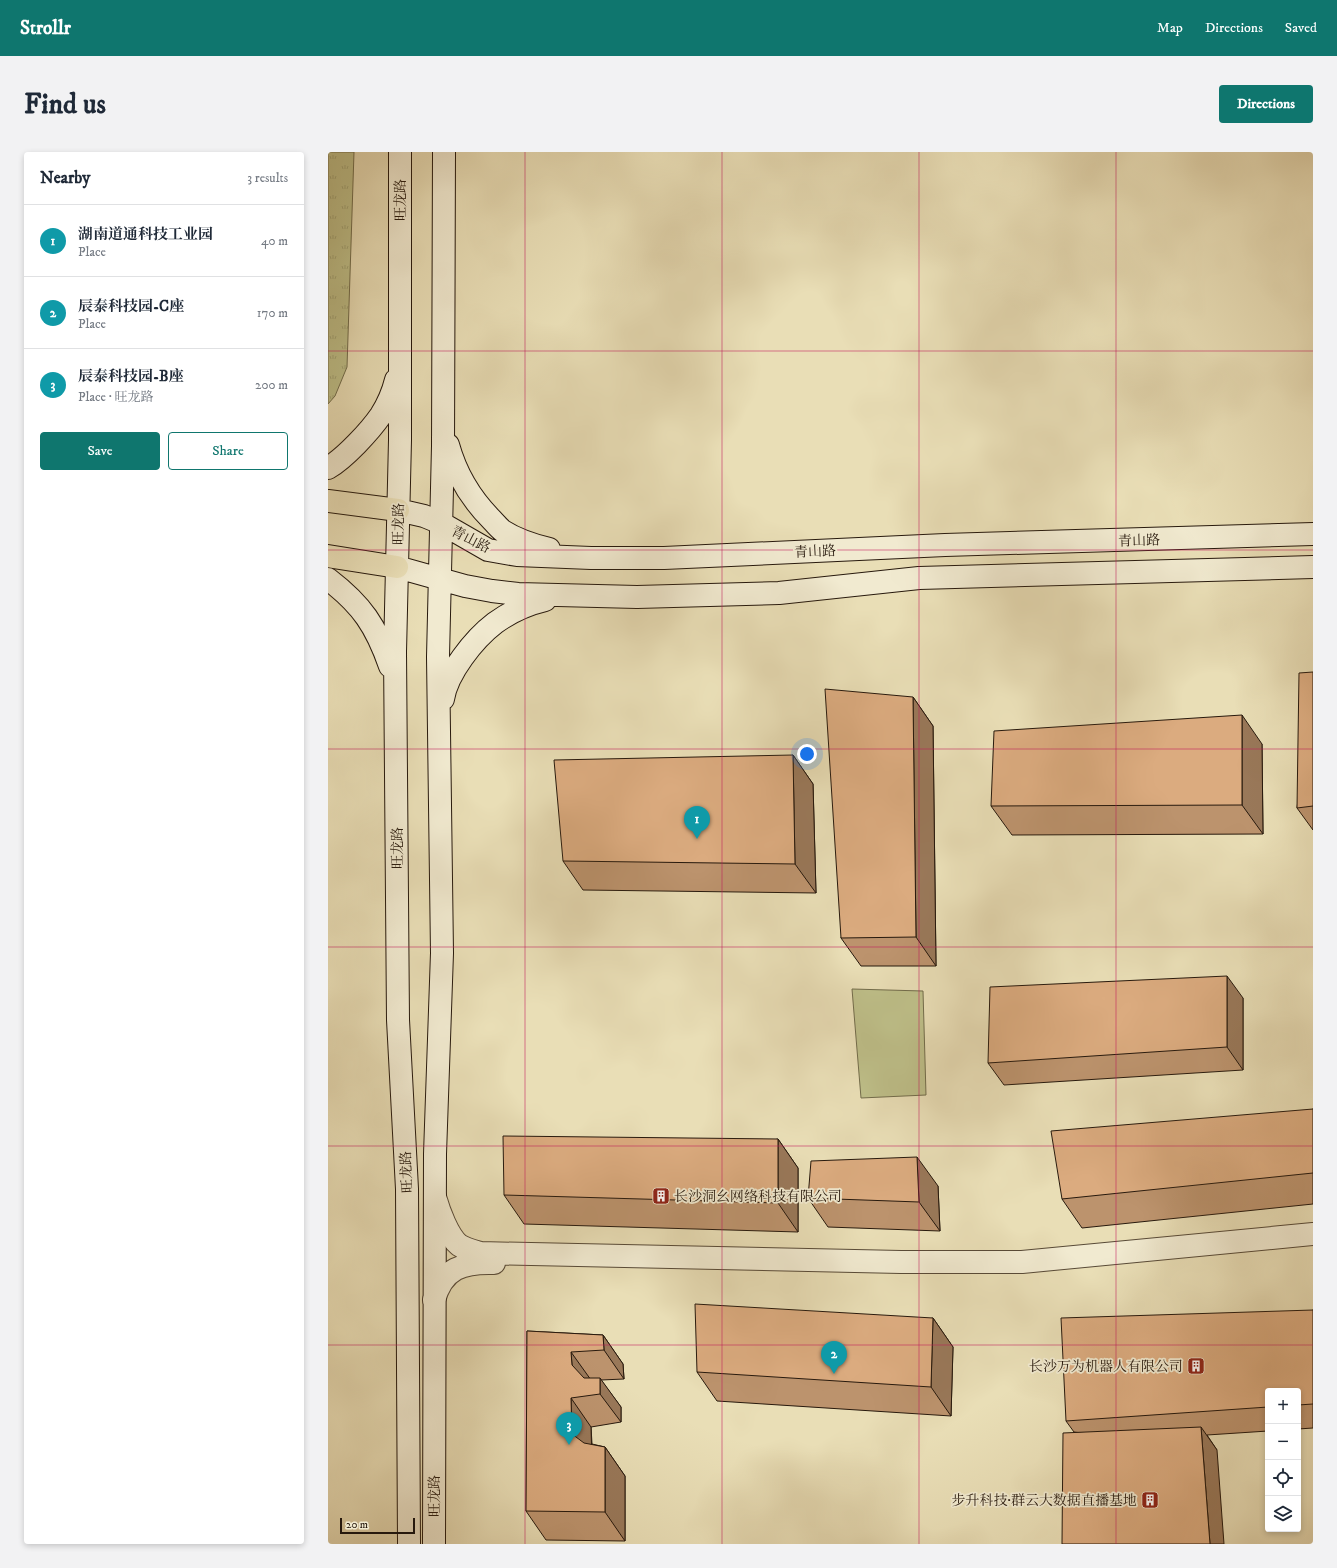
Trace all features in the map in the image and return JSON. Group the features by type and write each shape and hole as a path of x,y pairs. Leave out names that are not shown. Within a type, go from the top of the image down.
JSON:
{"main road":[{"name":"旺龙路","path":"400,152 400,361 395,706 398,1020 407,1189 409,1544"},
{"name":"旺龙路","path":"434,1544 435,1197 442,953 438,657 444,429 444,152"},
{"path":"328,468 338,463 381,415 393,392 400,361"},
{"path":"444,429 451,455 460,477 470,494 484,512 503,531 522,541 548,549 591,558"},
{"name":"青山路","path":"328,501 398,510 424,516 441,523 488,550 517,555 591,558 664,558 945,545 1313,534"},
{"path":"328,556 397,567 492,591 518,594 637,598 772,593 919,578 1313,567"},
{"path":"328,580 345,592 364,613 381,640 391,669 395,706"},
{"path":"439,728 444,694 454,671 474,644 495,624 519,609 538,601 562,595"},
{"path":"435,1197 445,1223 459,1244 469,1250 480,1252 901,1262 1022,1262 1313,1234"},
{"path":"434,1300 438,1288 450,1272 467,1264 479,1262 901,1272 1023,1272 1313,1243"}],"green space":[{"path":"328,152 354,152 347,367 335,396 328,404"},
{"path":"852,989 923,991 926,1095 861,1098"}],"building":[{"path":"1313,672 1313,806 1297,808 1299,673"},
{"path":"825,689 913,697 916,937 841,938"},
{"path":"1242,715 1242,805 991,806 994,731"},
{"path":"793,755 795,864 563,861 554,760"},
{"path":"1227,976 1227,1047 988,1063 990,987"},
{"path":"1313,1109 1313,1173 1062,1199 1051,1131"},
{"path":"503,1136 778,1139 778,1203 504,1195"},
{"path":"917,1157 919,1202 808,1198 811,1161"},
{"path":"695,1304 933,1318 931,1387 697,1372"},
{"name":"长沙万为机器人有限公司","path":"1313,1310 1313,1404 1301,1405 1301,1388 1265,1388 1265,1407 1066,1421 1061,1318"},
{"path":"527,1331 603,1335 604,1350 571,1352 572,1365 584,1378 600,1378 600,1394 571,1398 572,1434 584,1443 605,1447 605,1512 526,1511"},
{"name":"步升科技·群云大数据直播基地","path":"1201,1427 1210,1544 1062,1544 1063,1433"}],"place":[{"name":"湖南道通科技工业园","path":"697,839"},
{"name":"长沙洞幺网络科技有限公司","path":"661,1196"},
{"name":"长沙万为机器人有限公司","path":"1196,1366"},
{"name":"辰泰科技园-C座","path":"834,1374"},
{"name":"辰泰科技园-B座","path":"569,1445"},
{"name":"步升科技·群云大数据直播基地","path":"1150,1500"}]}
